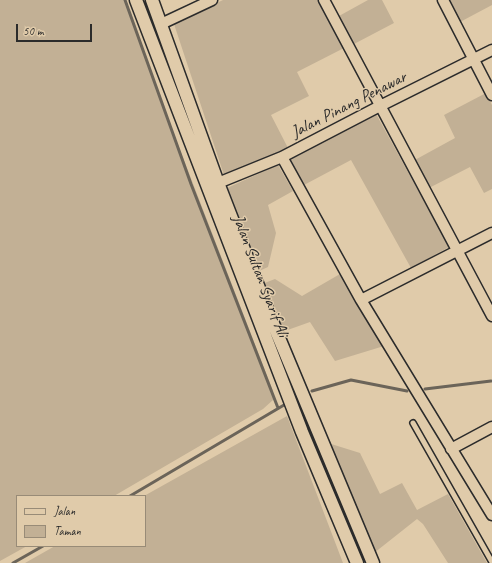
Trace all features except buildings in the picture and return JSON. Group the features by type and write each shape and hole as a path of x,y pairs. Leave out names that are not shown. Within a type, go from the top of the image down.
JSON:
{"street":[{"name":"Jalan Sultan Syarif Ali","path":"136,0 302,432 357,563"},
{"name":"Jalan Sultan Syarif Ali","path":"152,0 218,183 269,314 373,563"},
{"path":"161,24 212,0"},
{"path":"324,0 492,316"},
{"path":"443,0 492,95"},
{"name":"Jalan Pinang Penawar","path":"218,183 282,158 380,106 492,50"},
{"path":"282,158 361,300 492,515"},
{"path":"361,300 492,233"},
{"path":"302,432 316,427"},
{"path":"451,449 492,427"}],"lane":[{"path":"414,423 492,562"}],"green space":[{"path":"0,0 126,0 160,98 273,391 273,400 263,409 116,495 16,495 16,547 25,547 0,561"},
{"path":"223,0 319,0 344,48 297,72 309,96 271,115 288,148 224,175 174,24"},
{"path":"368,0 382,0 394,23 354,44 339,16"},
{"path":"449,0 492,0 492,5 460,22"},
{"path":"486,93 492,105 492,189 484,193 470,167 427,189 413,161 455,138 444,115"},
{"path":"375,112 449,247 411,268 351,160 304,185 290,159"},
{"path":"278,165 293,191 268,205 276,233 268,267 257,272 227,188"},
{"path":"340,274 384,346 335,361 310,322 282,332 262,284 275,279 302,296"},
{"path":"287,416 343,563 25,563 53,547 146,547 146,495"},
{"path":"328,443 360,453 380,494 402,483 417,510 448,494 487,563 448,563 423,524 417,519 374,553"}],"waterway":[{"path":"125,0 191,184 278,408"},
{"path":"312,391 351,380 407,391"},
{"path":"425,389 491,381"},
{"path":"132,495 284,405"},
{"path":"13,563 41,547"}]}
